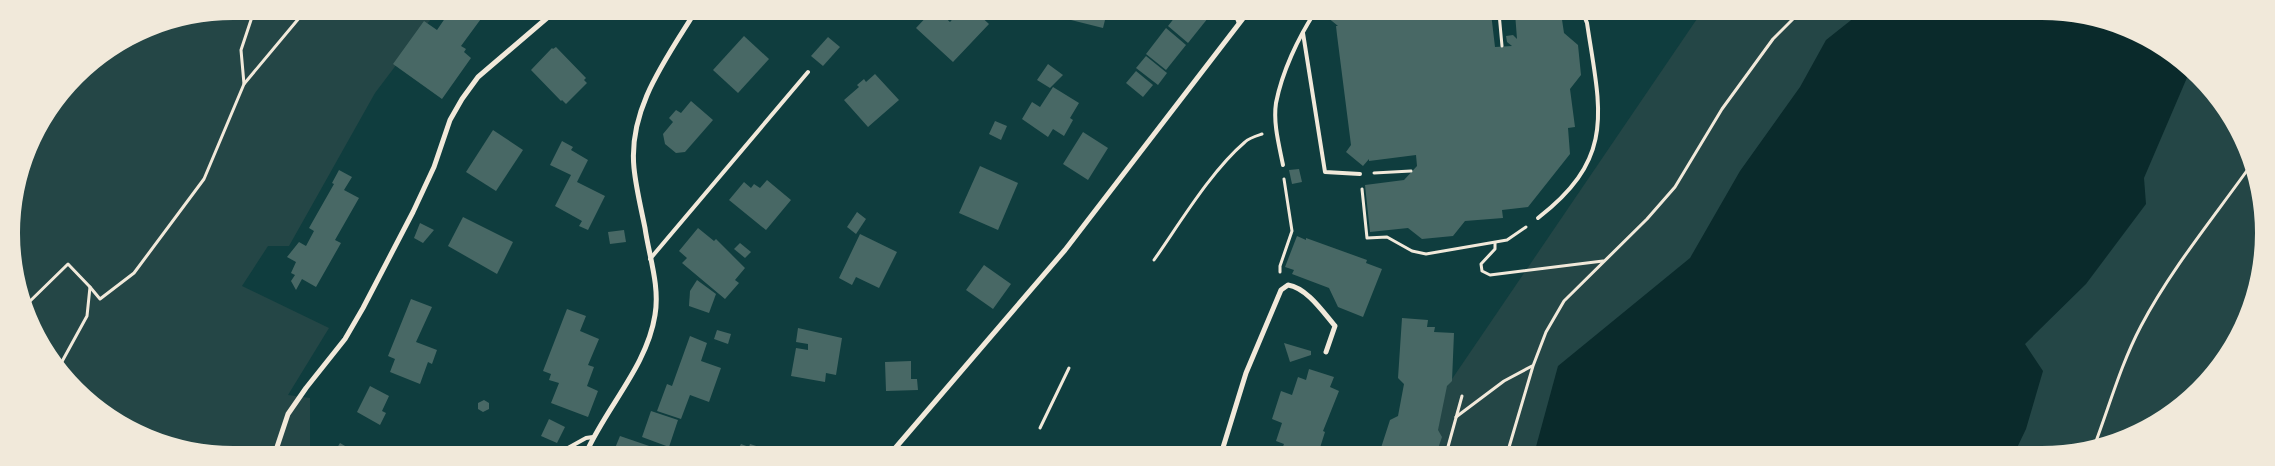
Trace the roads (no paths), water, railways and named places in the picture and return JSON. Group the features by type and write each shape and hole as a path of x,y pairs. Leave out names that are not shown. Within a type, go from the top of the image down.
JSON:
{"street":[{"path":"277,446 288,414 345,339 363,308 413,212 434,166 450,120 462,99 478,77 545,20"},
{"path":"589,446 646,349 656,306 656,290 634,166 637,126 649,89 690,20"},
{"path":"897,446 1065,250 1239,22"},
{"path":"1223,446 1246,373 1281,290 1288,284 1305,292 1335,326 1326,352"}],"lane":[{"path":"1282,165 1276,127 1276,102 1303,33 1310,20"},
{"path":"1538,218 1556,205 1584,170 1598,136 1600,119 1585,20"},
{"path":"1303,33 1325,172 1360,174"},
{"path":"650,259 808,72"},
{"path":"570,446 578,441 593,437"}]}
